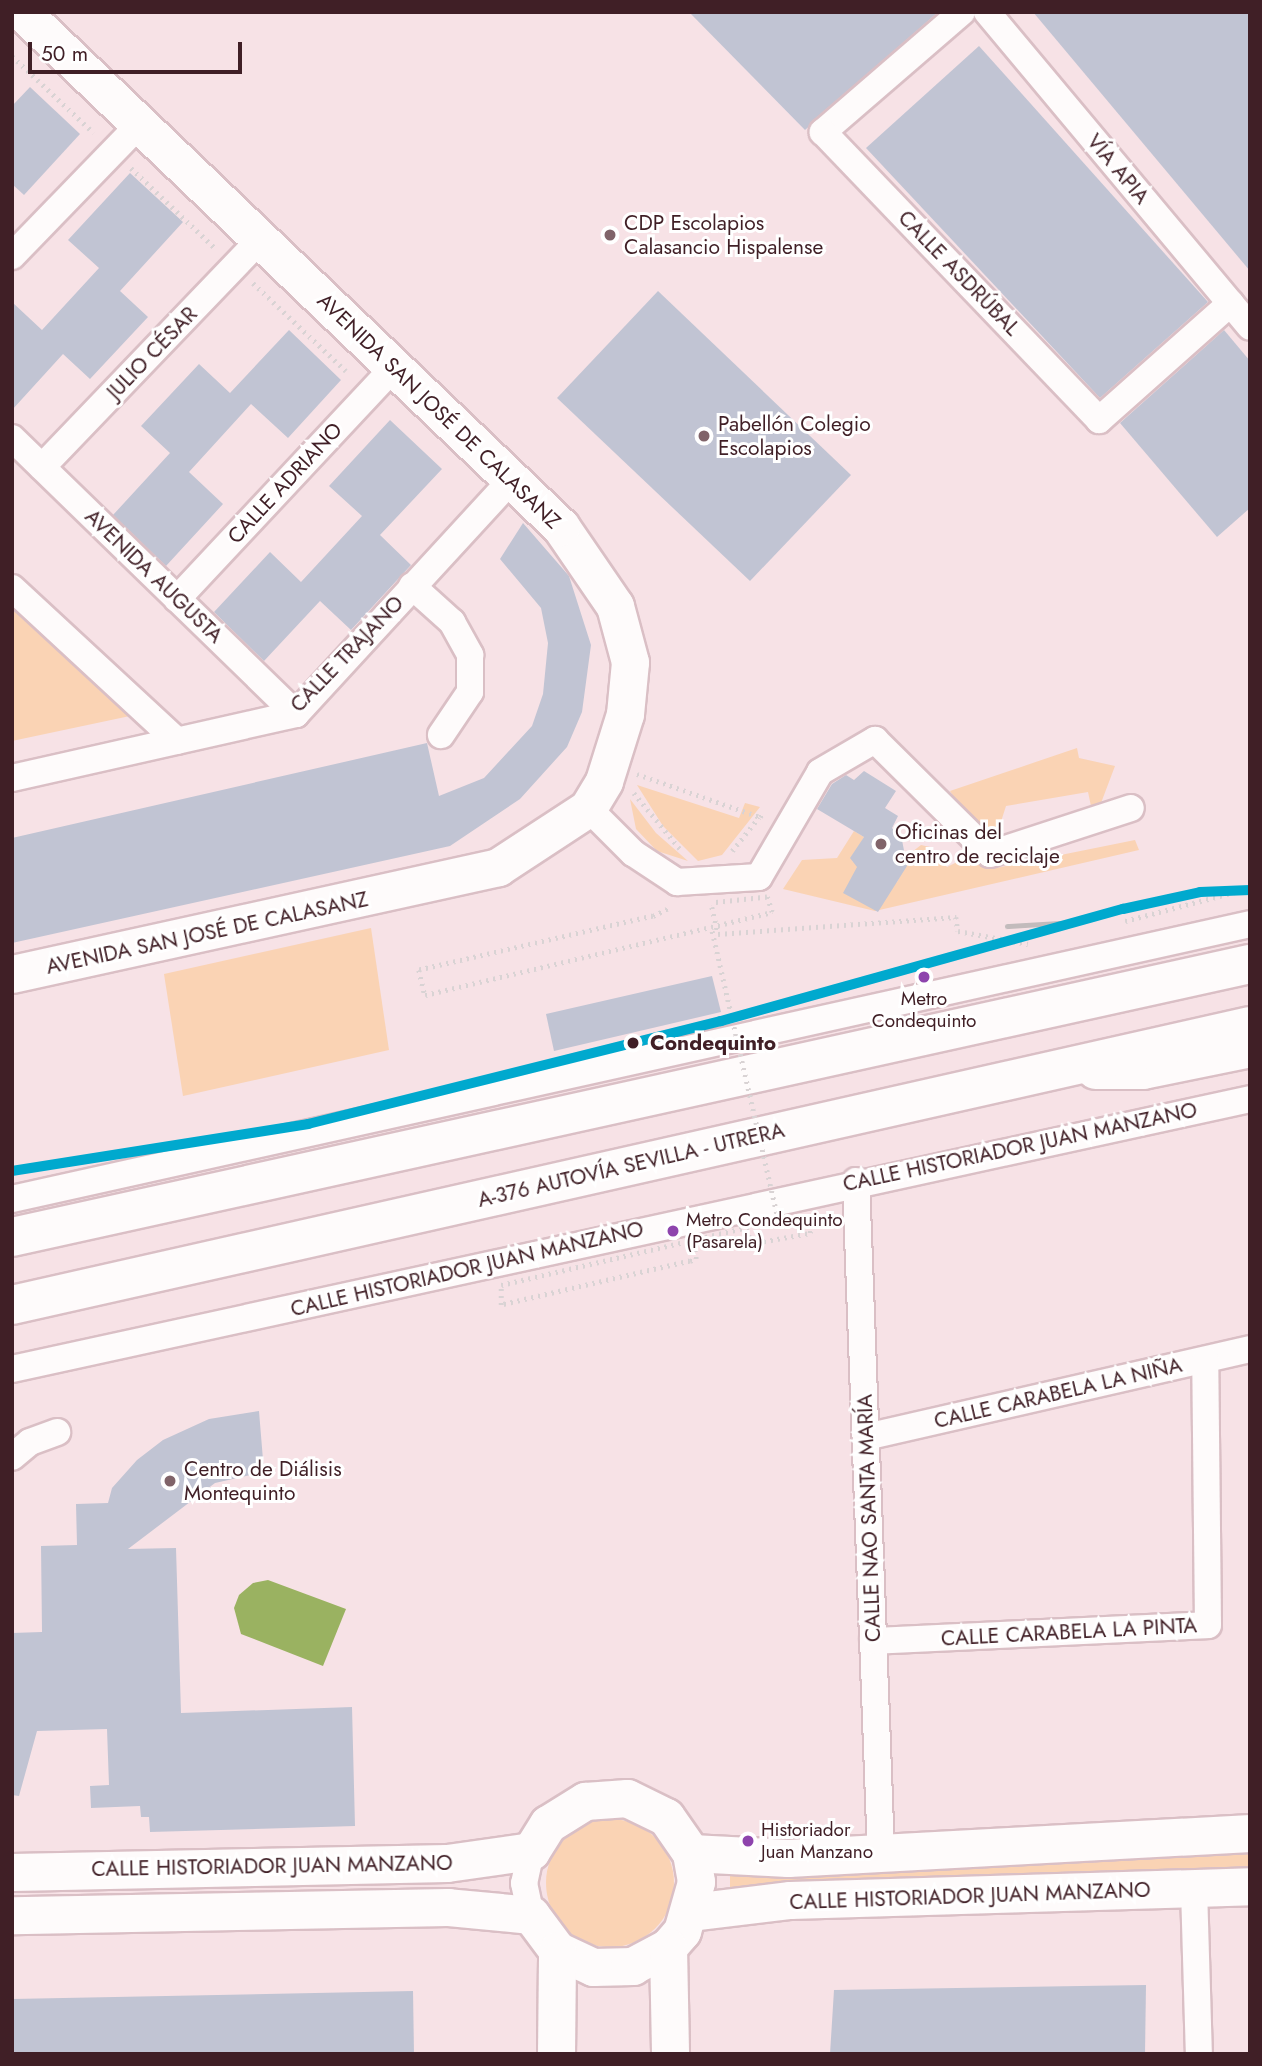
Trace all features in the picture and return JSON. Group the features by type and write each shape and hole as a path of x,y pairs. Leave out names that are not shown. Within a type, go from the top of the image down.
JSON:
{"main road":[{"path":"12,1237 1250,964"},
{"name":"A-376 AUTOVÍA SEVILLA - UTRERA","path":"12,1305 1250,1026"}],"street":[{"name":"AVENIDA SAN JOSÉ DE CALASANZ","path":"12,974 498,867 588,808 604,781 625,714 630,662 615,606 588,561 513,478 382,380 261,239 22,12"},
{"name":"CALLE ASDRÚBAL","path":"962,12 823,132 1099,420 1231,303"},
{"name":"VÍA APIA","path":"987,12 1250,326"},
{"path":"12,256 140,124"},
{"name":"JULIO CÉSAR","path":"42,467 261,239"},
{"name":"CALLE ADRIANO","path":"177,598 382,380"},
{"name":"AVENIDA AUGUSTA","path":"12,438 296,714"},
{"name":"CALLE TRAJANO","path":"12,778 296,714 513,478"},
{"path":"412,586 452,622 470,655 470,692 441,735"},
{"path":"12,588 177,741"},
{"path":"588,808 633,853 677,882 706,892 759,877 820,772 875,740 990,854 1131,808"},
{"path":"12,1199 1250,924"},
{"path":"1066,1067 1143,1070 1250,1048"},
{"name":"CALLE HISTORIADOR JUAN MANZANO","path":"12,1368 856,1181 1000,1146 1250,1099"},
{"name":"CALLE NAO SANTA MARÍA","path":"856,1181 881,1854"},
{"name":"CALLE CARABELA LA NIÑA","path":"866,1437 1250,1349"},
{"name":"CALLE CARABELA LA PINTA","path":"873,1641 1208,1625 1205,1360"},
{"path":"12,1457 30,1442 57,1433"},
{"path":"628,1798 666,1817 691,1853 696,1882 691,1912 668,1947 633,1966 593,1967 557,1950 531,1915 524,1883 531,1851 548,1824 585,1801 628,1798"},
{"path":"691,1853 788,1858 1250,1833"},
{"name":"CALLE HISTORIADOR JUAN MANZANO","path":"12,1872 447,1863 531,1851"},
{"name":"CALLE HISTORIADOR JUAN MANZANO","path":"691,1912 790,1900 1250,1886"},
{"path":"1194,1889 1199,2054"},
{"name":"CALLE HISTORIADOR JUAN MANZANO","path":"12,1915 448,1907 531,1915"},
{"path":"668,1947 670,2054"},
{"path":"556,2054 557,1950"}],"path":[{"path":"12,56 235,266 382,380"},
{"path":"627,780 634,762"},
{"path":"630,772 760,817"},
{"path":"630,772 635,797 697,865 719,934 956,917 958,931 1036,945"},
{"path":"706,892 710,864 724,859 767,806"},
{"path":"1112,924 1250,888"},
{"path":"653,916 700,892 767,897 772,912 425,995 419,970 676,911"},
{"path":"690,1261 501,1305 500,1285 778,1220 711,927"}],"shaded area":[{"path":"12,605 130,716 12,741"},
{"path":"1077,748 1079,758 1115,766 1098,811 1092,811 1088,792 1006,806 997,834 988,838 976,833 950,791"},
{"path":"637,785 739,818 745,803 760,807 722,855 698,861 663,826"},
{"path":"630,799 656,833 688,861 657,851 636,829"},
{"path":"854,831 864,837 852,861 897,882 912,852 921,845 930,847 947,867 967,857 991,869 1135,840 1139,850 875,911 783,889 802,860 837,858"},
{"path":"371,928 389,1050 183,1096 164,974"},
{"path":"268,1580 346,1609 323,1666 241,1634 234,1608 239,1595 253,1583"},
{"path":"610,1819 634,1824 655,1838 669,1859 674,1883 669,1907 655,1928 634,1942 610,1947 586,1942 565,1928 551,1907 546,1883 551,1859 565,1838 586,1824"},
{"path":"1250,1849 1250,1872 730,1892 730,1871"}],"building":[{"path":"689,12 938,12 805,130"},
{"path":"1033,12 1250,12 1250,271"},
{"path":"979,46 1208,302 1100,398 866,148"},
{"path":"30,87 80,134 24,195 12,184 12,106"},
{"path":"130,173 183,222 120,291 148,317 90,379 63,354 12,410 12,302 42,330 99,268 68,240"},
{"name":"Pabellón Colegio Escolapios","path":"658,291 851,475 750,581 557,398"},
{"path":"289,330 341,380 288,438 251,404 189,472 223,504 166,566 113,515 170,453 141,426 199,364 230,393"},
{"path":"1224,330 1250,361 1250,508 1217,537 1120,423"},
{"path":"390,420 442,469 380,535 411,565 351,630 320,601 264,661 214,612 270,552 301,582 362,516 329,486"},
{"path":"523,523 569,576 591,645 582,712 567,747 520,799 450,846 12,943 12,838 427,743 439,796 484,778 532,726 543,694 548,643 541,608 500,559"},
{"name":"Oficinas del centro de reciclaje","path":"864,771 896,791 885,808 898,816 892,828 902,840 907,866 878,912 843,893 857,867 850,858 864,837 817,809 832,784 846,775 854,780"},
{"path":"712,976 721,1012 554,1051 546,1014"},
{"path":"259,1411 264,1472 215,1483 128,1549 176,1548 181,1713 352,1707 355,1826 150,1832 149,1817 141,1817 140,1806 91,1808 90,1786 109,1785 107,1729 37,1731 19,1796 12,1795 12,1633 42,1632 41,1546 77,1545 76,1504 108,1503 112,1488 137,1460 163,1440 209,1419"},
{"path":"1146,1985 1145,2054 830,2054 834,1990"},
{"path":"413,1991 414,2054 12,2054 12,1999"}],"railway":[{"path":"1007,926 1074,922"}],"transit line":[{"path":"12,1171 308,1124 721,1021 1123,909 1200,892 1250,890"}],"place":[{"name":"CDP Escolapios Calasancio Hispalense","path":"610,235"},
{"name":"Pabellón Colegio Escolapios","path":"704,436"},
{"name":"Oficinas del centro de reciclaje","path":"881,844"},
{"name":"Metro Condequinto","path":"924,977"},
{"name":"Condequinto","path":"633,1043"},
{"name":"Metro Condequinto (Pasarela)","path":"673,1231"},
{"name":"Centro de Diálisis Montequinto","path":"170,1481"},
{"name":"Historiador Juan Manzano","path":"748,1841"}]}
